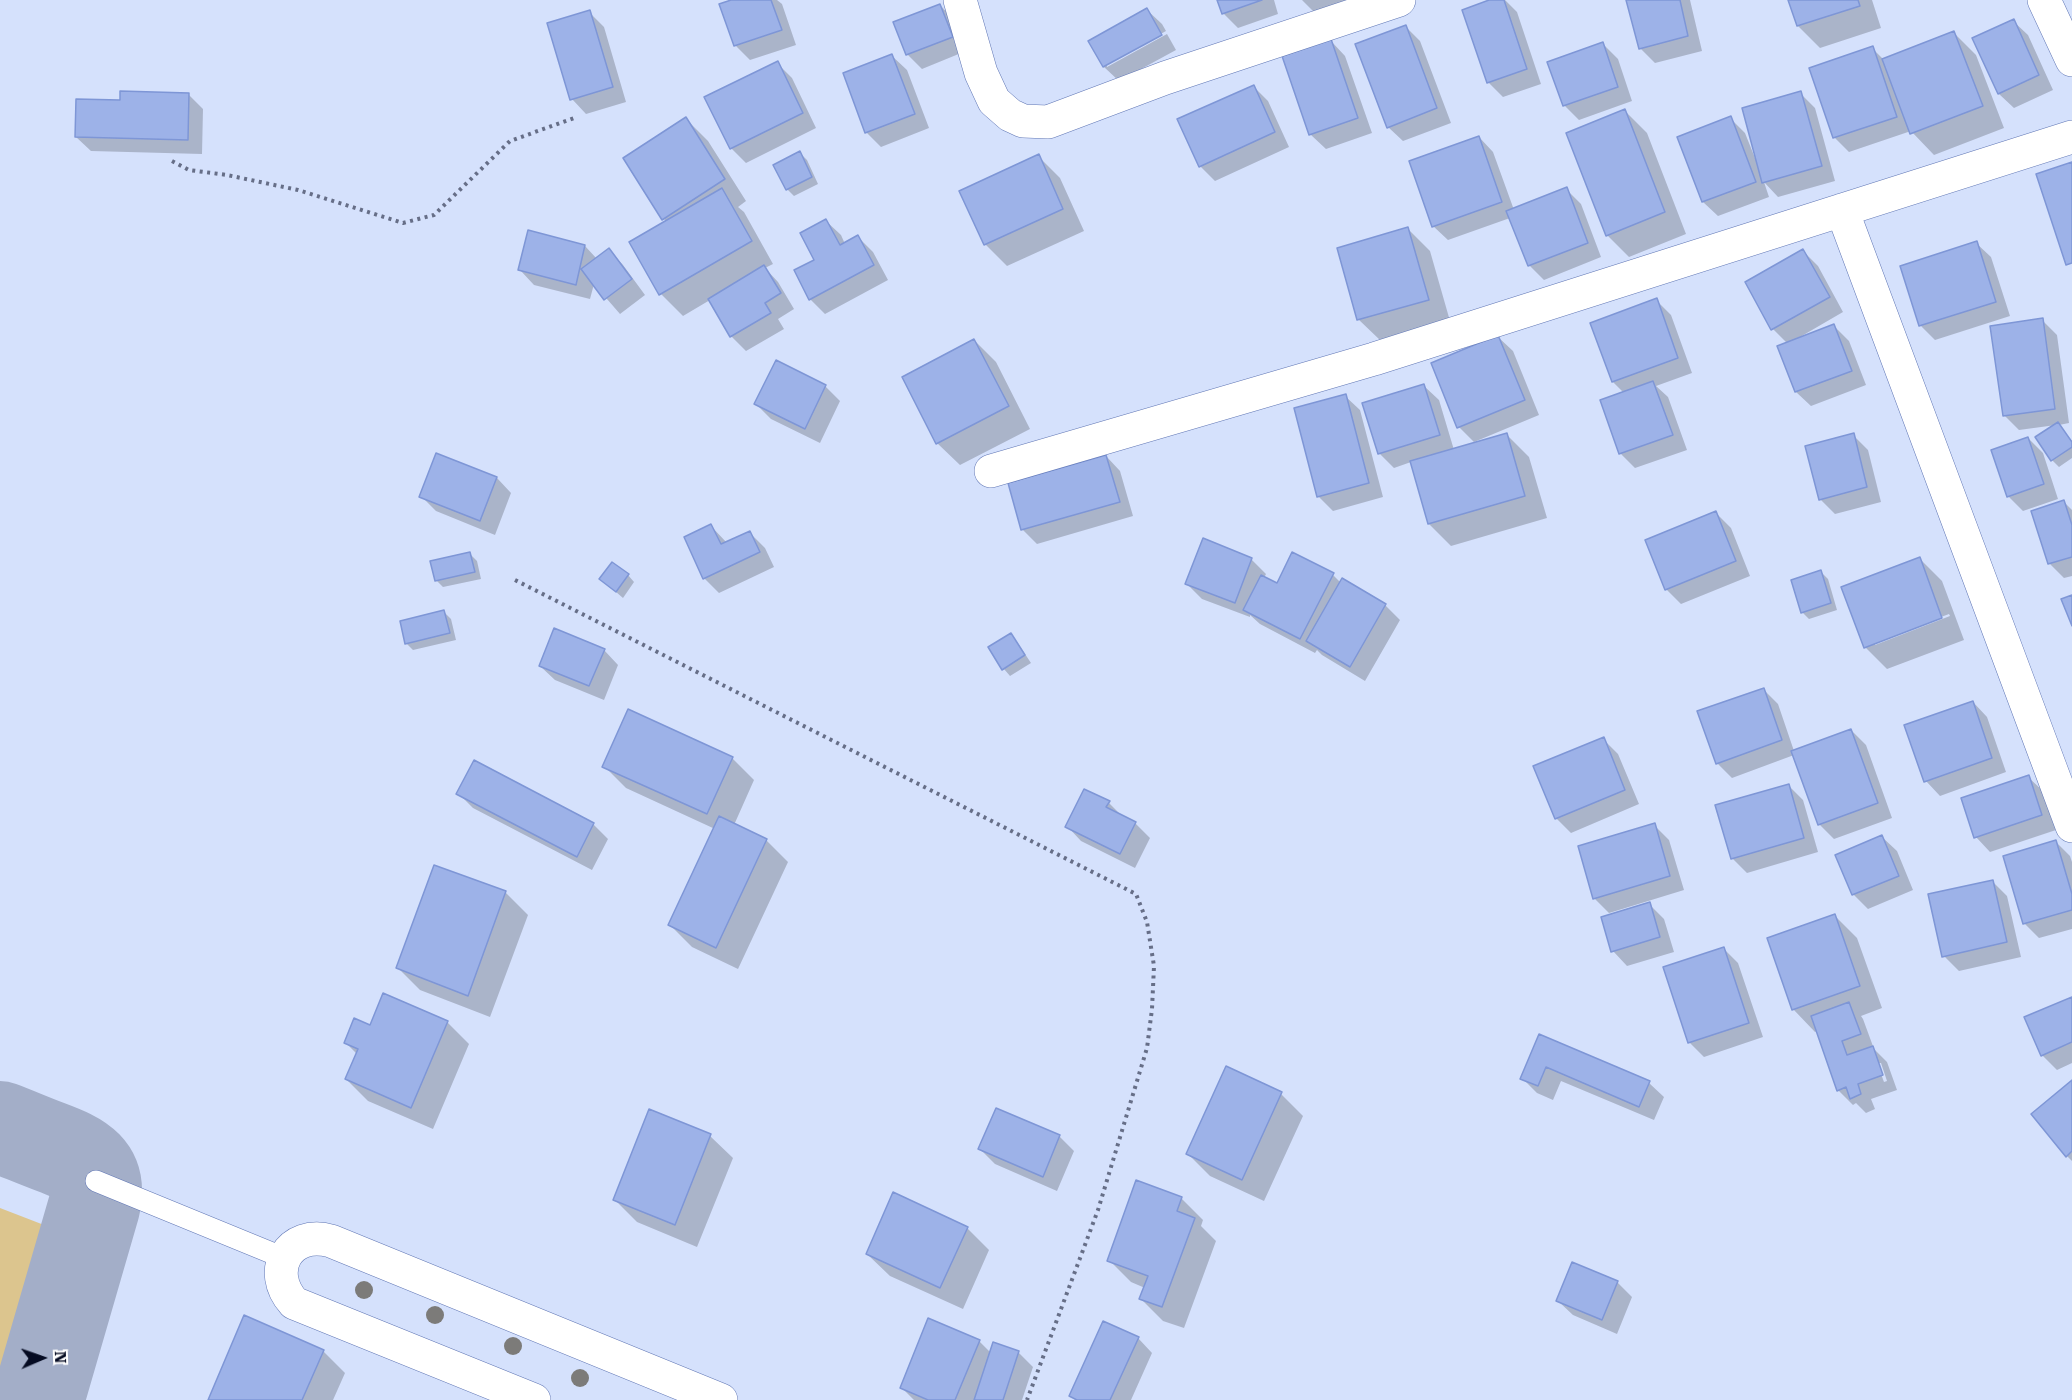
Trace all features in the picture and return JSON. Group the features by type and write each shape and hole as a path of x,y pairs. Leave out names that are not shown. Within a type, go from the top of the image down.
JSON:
{"street":[{"path":"960,0 981,74 994,101 1010,115 1023,121 1048,123 1165,78 1399,0"},
{"path":"2044,0 2072,60"},
{"path":"991,471 1374,359 2072,137"},
{"path":"1842,210 2072,826"},
{"path":"534,1400 294,1303 286,1294 282,1283 281,1270 284,1258 299,1243 320,1238 331,1241 721,1400"}],"lane":[{"path":"96,1181 284,1258"}],"path":[{"path":"172,161 189,170 298,190 403,223 434,214 510,141 577,117"},
{"path":"515,580 1136,894 1147,922 1154,966 1152,1010 1146,1047 1098,1210 1027,1400"}],"shaded area":[{"path":"0,1208 57,1230 37,1323 24,1354 0,1370"}],"building":[{"path":"731,0 771,0 782,30 734,46 719,4"},
{"path":"1217,0 1262,0 1222,14"},
{"path":"1489,0 1504,0 1527,69 1487,83 1462,10"},
{"path":"1626,0 1680,0 1688,36 1639,49"},
{"path":"1788,0 1858,0 1860,6 1797,26"},
{"path":"940,4 953,37 906,55 893,22"},
{"path":"1147,8 1162,35 1103,67 1088,41"},
{"path":"590,10 613,87 570,100 547,23"},
{"path":"2014,19 2039,75 1998,94 1972,38"},
{"path":"1406,25 1437,108 1387,128 1355,44"},
{"path":"1954,31 1983,106 1910,134 1882,59"},
{"path":"1331,39 1358,118 1309,135 1282,56"},
{"path":"1603,42 1618,87 1563,106 1547,62"},
{"path":"1873,46 1897,117 1833,138 1809,68"},
{"path":"892,54 915,114 865,133 843,73"},
{"path":"778,61 803,113 730,149 704,97"},
{"path":"1254,85 1275,132 1199,167 1177,119"},
{"path":"120,91 189,93 188,140 75,137 76,99 120,100"},
{"path":"1801,91 1822,166 1762,183 1742,108"},
{"path":"1625,109 1665,212 1606,236 1566,133"},
{"path":"1731,116 1756,182 1702,202 1677,137"},
{"path":"686,117 725,179 662,220 623,158"},
{"path":"1479,136 1502,202 1432,227 1409,161"},
{"path":"800,151 812,177 786,190 773,165"},
{"path":"1039,154 1063,209 984,245 959,191"},
{"path":"2072,162 2072,263 2066,265 2036,174"},
{"path":"1567,187 1588,243 1528,266 1506,211"},
{"path":"722,188 752,241 659,295 629,242"},
{"path":"826,219 840,245 858,235 874,265 809,300 794,270 814,260 800,233"},
{"path":"1408,227 1429,300 1357,320 1337,248"},
{"path":"528,230 585,245 576,285 518,270"},
{"path":"1977,241 1996,302 1919,326 1900,266"},
{"path":"609,248 632,279 604,300 581,269"},
{"path":"1803,249 1830,297 1771,330 1745,282"},
{"path":"764,265 781,293 765,303 771,313 730,337 708,299"},
{"path":"1657,298 1678,358 1612,382 1590,323"},
{"path":"2043,318 2055,409 2003,416 1990,326"},
{"path":"1834,324 1852,371 1795,392 1777,346"},
{"path":"1498,335 1525,400 1457,428 1431,363"},
{"path":"974,339 1009,406 936,444 902,377"},
{"path":"776,360 826,385 805,429 754,404"},
{"path":"1653,381 1673,435 1619,454 1600,400"},
{"path":"1424,384 1440,435 1378,454 1362,403"},
{"path":"1346,394 1369,483 1317,497 1294,408"},
{"path":"2058,422 2072,442 2072,447 2051,461 2035,437"},
{"path":"1507,433 1525,496 1428,524 1410,461"},
{"path":"1854,433 1867,487 1819,500 1805,446"},
{"path":"2028,437 2044,484 2007,497 1991,450"},
{"path":"436,453 497,477 480,521 419,497"},
{"path":"1106,455 1120,502 1021,530 1008,483"},
{"path":"2064,500 2072,525 2072,557 2048,564 2031,511"},
{"path":"1716,511 1736,561 1665,590 1645,540"},
{"path":"711,524 721,544 750,531 760,552 703,579 684,537"},
{"path":"1203,538 1252,558 1235,603 1185,584"},
{"path":"470,552 475,572 435,581 430,561"},
{"path":"1292,552 1334,573 1300,639 1243,610 1261,575 1277,583"},
{"path":"1920,557 1942,618 1864,648 1841,587"},
{"path":"612,562 629,574 616,592 599,579"},
{"path":"1821,570 1831,603 1801,613 1791,580"},
{"path":"1342,578 1386,604 1350,667 1306,641"},
{"path":"2072,595 2072,626 2061,599"},
{"path":"444,610 450,633 405,644 400,621"},
{"path":"554,628 605,649 589,686 539,666"},
{"path":"1011,633 1025,655 1002,670 988,647"},
{"path":"1764,688 1782,740 1716,764 1697,711"},
{"path":"1973,701 1992,758 1924,782 1904,725"},
{"path":"628,709 733,757 707,814 602,767"},
{"path":"1851,729 1878,803 1818,825 1791,751"},
{"path":"1604,737 1625,790 1555,819 1533,766"},
{"path":"474,760 594,823 577,857 456,794"},
{"path":"2029,775 2042,815 1974,838 1961,798"},
{"path":"1789,784 1804,838 1731,859 1715,805"},
{"path":"1084,789 1110,801 1106,807 1136,822 1120,854 1065,827"},
{"path":"719,816 767,839 716,948 668,925"},
{"path":"1655,823 1670,876 1593,899 1578,846"},
{"path":"1882,835 1899,876 1852,895 1835,855"},
{"path":"2056,840 2072,894 2072,910 2023,924 2003,856"},
{"path":"434,865 506,891 468,996 396,968"},
{"path":"1993,880 2007,942 1942,957 1928,894"},
{"path":"1650,902 1660,937 1611,952 1601,917"},
{"path":"1835,914 1860,986 1792,1010 1767,938"},
{"path":"1724,947 1749,1023 1688,1043 1663,967"},
{"path":"383,993 448,1021 411,1108 345,1079 358,1049 344,1043 354,1018 370,1025"},
{"path":"2072,997 2072,1042 2041,1056 2024,1017"},
{"path":"1849,1002 1861,1034 1842,1041 1847,1055 1873,1046 1883,1075 1858,1084 1861,1094 1850,1099 1846,1087 1837,1091 1811,1016"},
{"path":"1539,1034 1650,1081 1639,1107 1546,1067 1538,1086 1520,1079"},
{"path":"1226,1066 1282,1092 1242,1180 1186,1154"},
{"path":"2072,1080 2072,1151 2066,1157 2031,1114"},
{"path":"996,1108 1060,1135 1043,1177 978,1149"},
{"path":"649,1109 711,1134 675,1225 613,1200"},
{"path":"1136,1180 1182,1197 1177,1211 1195,1218 1162,1307 1139,1299 1148,1276 1107,1261"},
{"path":"893,1192 968,1227 940,1288 866,1254"},
{"path":"1572,1262 1618,1281 1602,1320 1556,1301"},
{"path":"244,1315 324,1350 302,1400 208,1400"},
{"path":"928,1318 980,1340 955,1400 928,1400 900,1388"},
{"path":"1103,1321 1139,1337 1110,1400 1077,1400 1069,1396"},
{"path":"993,1342 1019,1351 1003,1400 974,1400"}],"taxiway":[{"path":"0,1127 60,1150 79,1160 92,1174 95,1183 94,1207 38,1400"}]}
